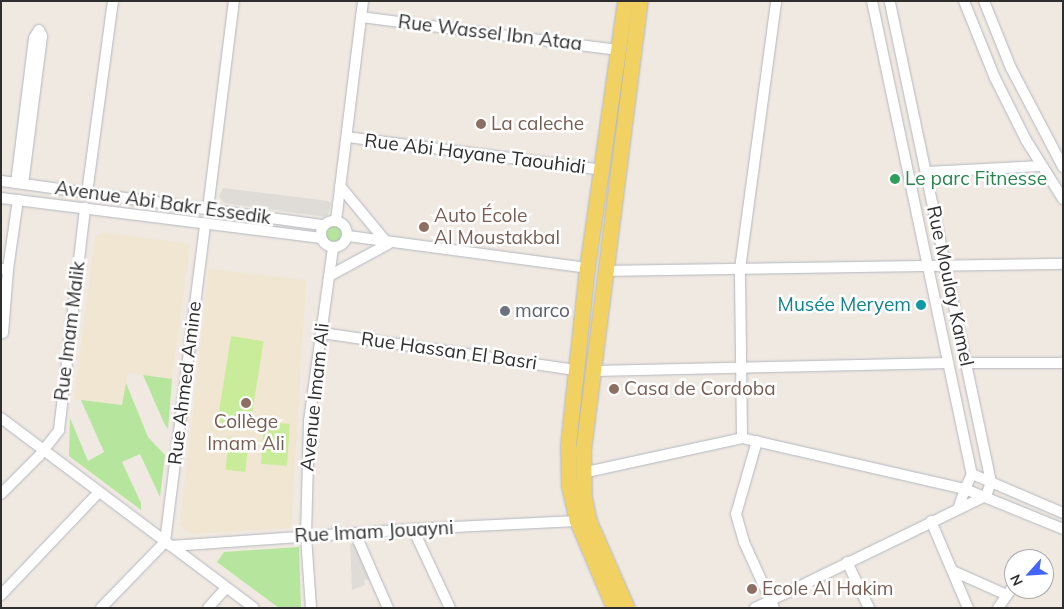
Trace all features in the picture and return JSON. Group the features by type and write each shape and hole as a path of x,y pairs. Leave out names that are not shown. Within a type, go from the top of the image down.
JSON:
{"main road":[{"path":"614,608 577,521 568,465 589,268 625,1"},
{"path":"627,608 594,536 582,473 640,1"},
{"path":"589,268 598,279 606,271"}],"street":[{"path":"87,193 114,1"},
{"path":"208,209 234,1"},
{"path":"336,221 362,1"},
{"path":"742,438 740,269 776,1"},
{"name":"Rue Moulay Kamel","path":"872,1 972,474"},
{"name":"Rue Moulay Kamel","path":"890,1 991,482"},
{"path":"964,1 995,78 1041,166 1063,199"},
{"path":"984,1 1011,68 1063,168"},
{"name":"Rue Wassel Ibn Ataa","path":"361,17 619,50"},
{"path":"39,30 42,36 20,184 34,38 39,30"},
{"name":"Rue Abi Hayane Taouhidi","path":"347,137 603,170"},
{"path":"927,172 1041,166"},
{"name":"Avenue Abi Bakr Essedik","path":"1,181 324,225"},
{"path":"340,186 388,244"},
{"name":"Avenue Abi Bakr Essedik","path":"1,198 322,238"},
{"path":"1,332 5,269 18,200"},
{"name":"Rue Imam Malik","path":"1,494 44,450 59,430 85,208"},
{"path":"336,221 345,226 348,236 342,245 334,248 322,238 324,225 336,221"},
{"name":"Rue Ahmed Amine","path":"168,544 205,224"},
{"path":"348,236 388,244 589,268"},
{"path":"329,276 388,244"},
{"name":"Avenue Imam Ali","path":"310,608 306,536 309,421 334,248"},
{"path":"606,271 1063,264"},
{"name":"Rue Hassan El Basri","path":"322,333 577,370"},
{"path":"594,371 948,363"},
{"path":"966,363 1063,363"},
{"path":"1,418 254,608"},
{"path":"582,473 742,438 965,489 986,496 1063,530"},
{"path":"757,441 736,514 744,542 772,604"},
{"path":"958,508 972,474 1063,513"},
{"path":"755,608 772,604 847,562 986,496 991,482"},
{"path":"1,595 99,492"},
{"name":"Rue Imam Jouayni","path":"168,544 413,528 577,521"},
{"path":"931,522 968,608"},
{"path":"413,528 448,607"},
{"path":"355,533 388,608"},
{"path":"101,608 168,544"},
{"path":"847,562 869,608"},
{"path":"953,571 1004,594"},
{"path":"208,608 226,588"}],"shaded area":[{"path":"223,188 329,201 331,204 328,215 325,217 224,203 219,196"},
{"path":"102,232 190,244 172,379 128,373 122,405 74,399 95,237"},
{"name":"Collège Imam Ali","path":"209,269 306,280 291,528 190,534 180,525"},
{"path":"350,544 359,544 372,579 364,580 365,585 352,590"}],"green space":[{"path":"335,224 342,227 345,234 342,241 335,244 328,241 325,234 328,227"},
{"path":"231,336 264,341 250,427 217,422"},
{"path":"143,375 172,379 168,429 164,423"},
{"path":"126,383 148,437 165,455 160,497 140,454 122,462 141,503 141,510 69,456 70,418 88,461 104,452 81,400 122,405"},
{"path":"264,422 290,424 287,466 261,464"},
{"path":"229,437 249,439 245,472 226,470"},
{"path":"299,547 301,608 279,608 217,562 224,552"}],"place":[{"name":"La caleche","path":"481,124"},
{"name":"Le parc Fitnesse","path":"895,179"},
{"name":"Auto École Al Moustakbal","path":"424,227"},
{"name":"Musée Meryem","path":"921,305"},
{"name":"marco","path":"505,311"},
{"name":"Casa de Cordoba","path":"614,389"},
{"name":"Collège Imam Ali","path":"246,403"},
{"name":"Ecole Al Hakim","path":"752,589"}]}
